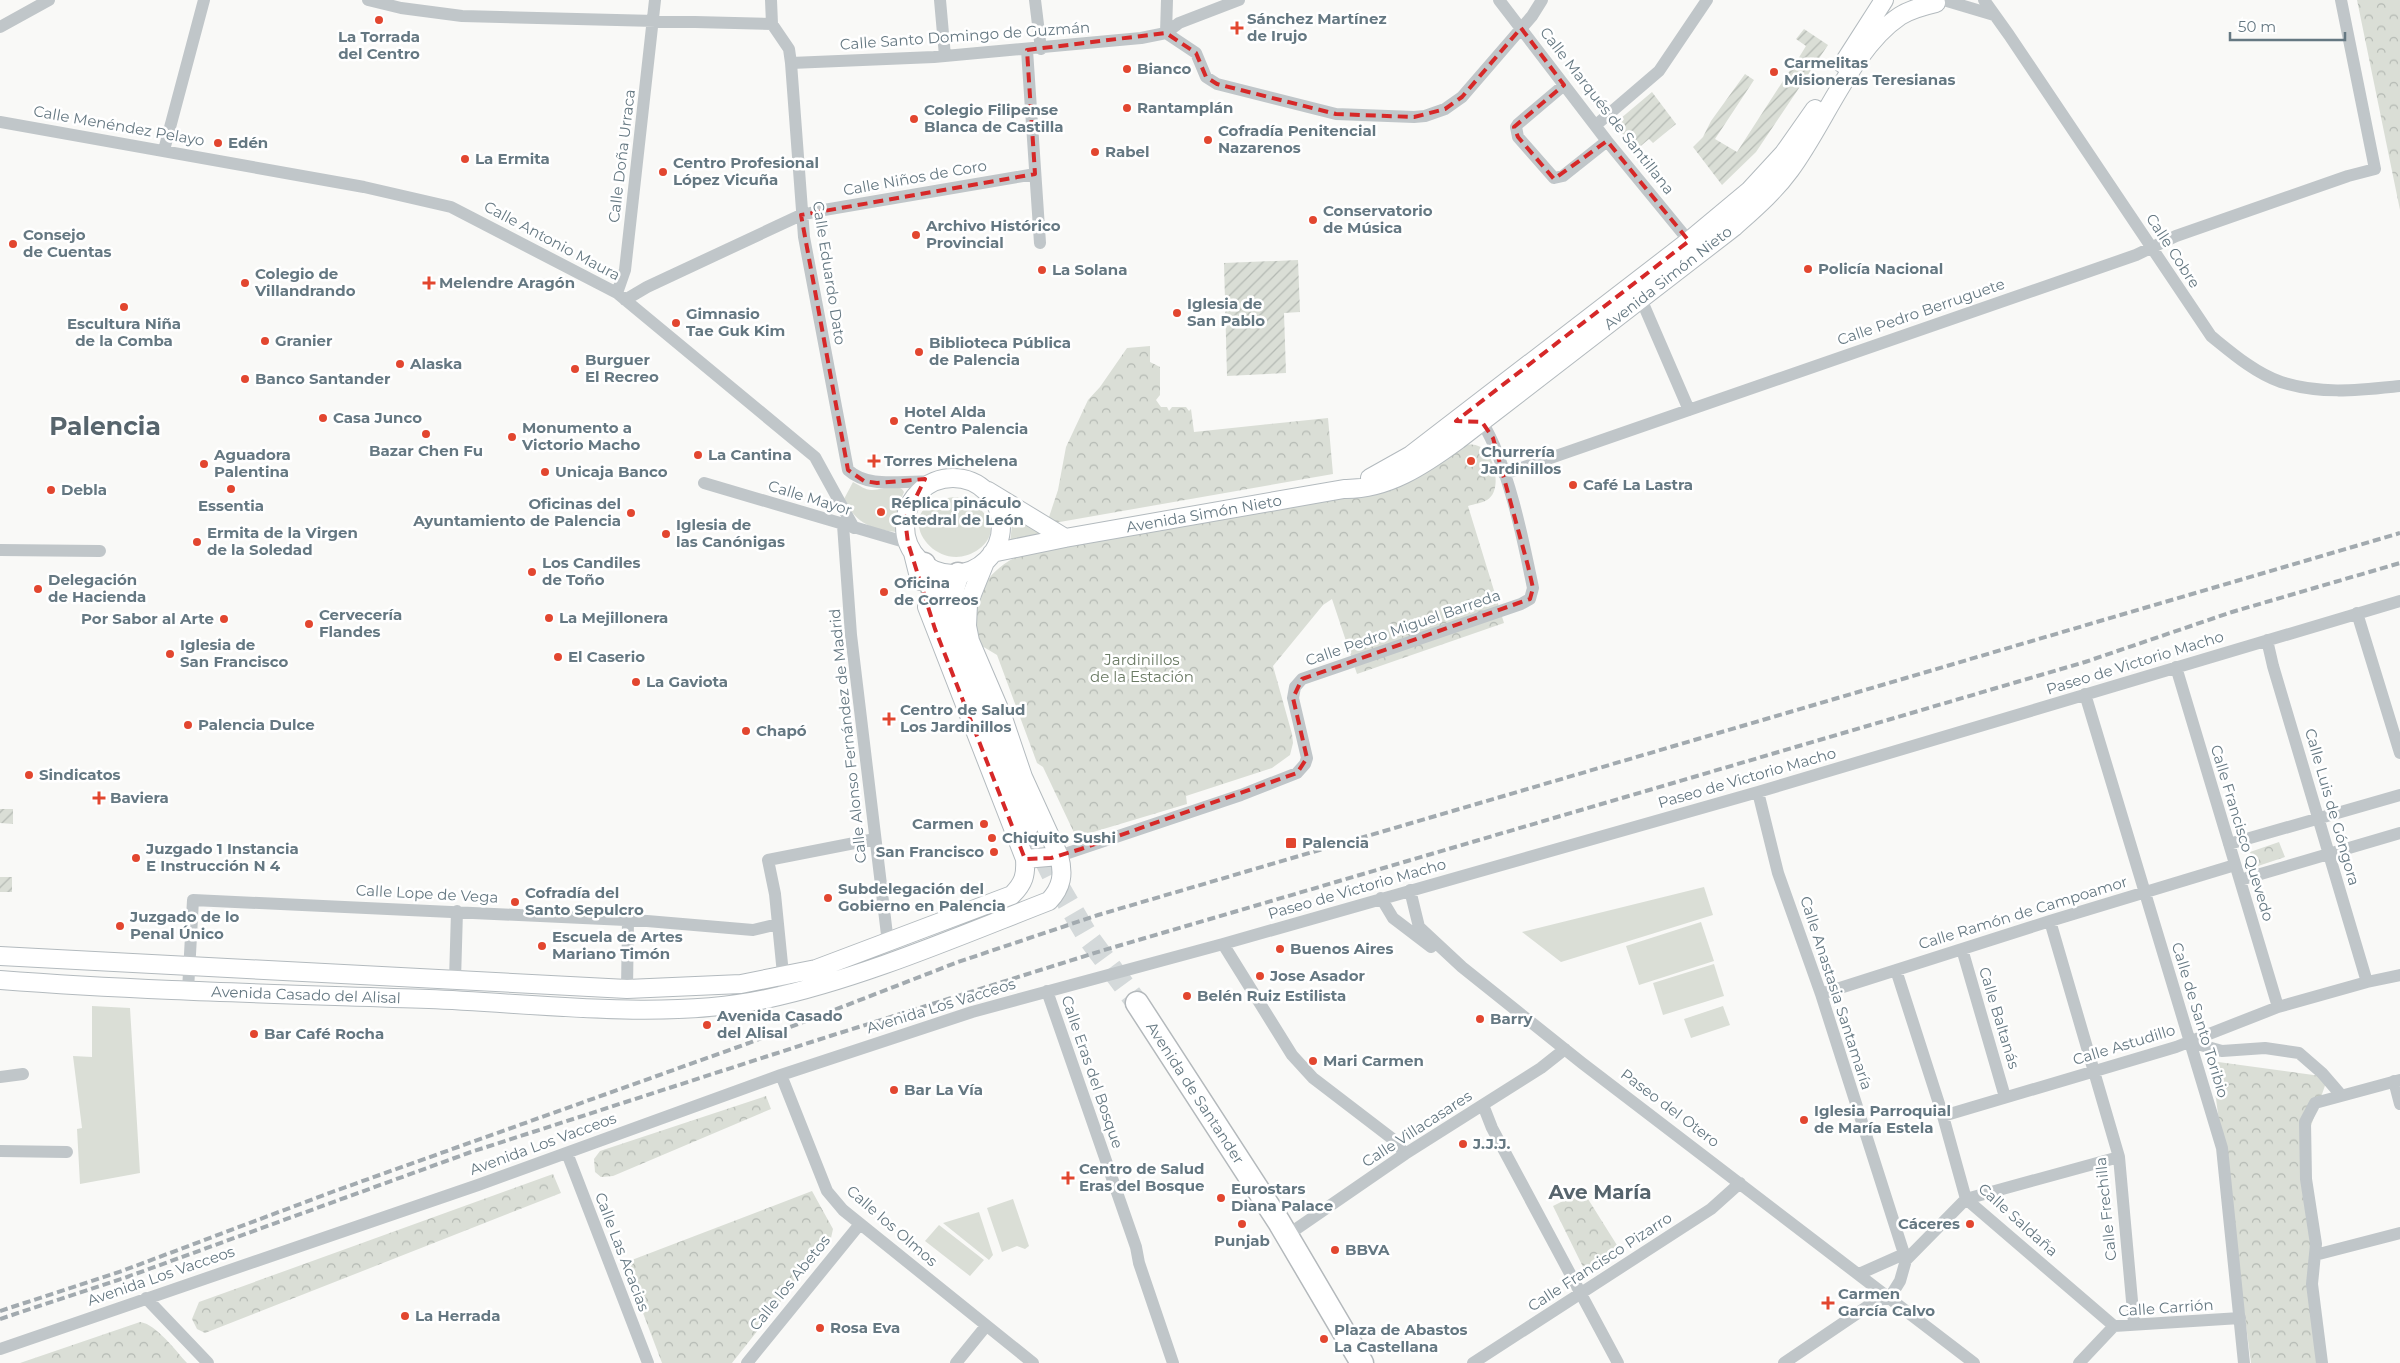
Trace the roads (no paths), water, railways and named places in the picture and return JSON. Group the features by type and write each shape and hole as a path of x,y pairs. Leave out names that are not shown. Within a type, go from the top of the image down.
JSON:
{"highway":[{"path":"915,553 944,622 952,635 1028,825"},
{"path":"952,635 949,606 951,591 958,574"},
{"name":"Avenida de Santander","path":"1137,1003 1286,1236 1362,1363"}],"main road":[{"name":"Avenida Simón Nieto","path":"1344,489 1383,472 1411,455 1689,241 1749,191 1784,153 1814,110 1884,0"},
{"name":"Avenida Simón Nieto","path":"988,558 1065,538 1344,489 1363,490 1392,480 1423,465 1482,422 1734,227 1770,195 1792,169 1848,77 1879,34 1900,16 1916,8 1939,1"},
{"path":"1641,299 1640,292 1645,282 1675,260 1689,241"},
{"path":"1585,322 1600,319 1626,297 1636,295 1641,299"},
{"path":"1411,455 1429,452 1468,422 1482,422 1487,407 1520,383 1529,364"},
{"path":"980,486 995,502 1000,517 1000,534 968,604 966,621 968,634 1003,718 1023,777 1060,856 1025,859 935,629 915,553 905,525 909,507 915,497 934,482 958,478 980,486 1065,538"},
{"path":"915,553 934,571 958,574 972,570 988,558"},
{"name":"Avenida Casado del Alisal","path":"0,956 190,964 627,989 741,984 784,986 829,983 1049,901 1062,879 1060,856"},
{"name":"Avenida Casado del Alisal","path":"0,980 243,994 427,999 634,1009 710,1008 784,986 816,970 1012,895 1022,885 1026,873 1025,859"}],"street":[{"path":"0,27 49,0"},
{"path":"164,150 204,0"},
{"path":"368,0 401,8 462,16 772,24 771,0"},
{"name":"Calle Doña Urraca","path":"621,296 655,0"},
{"path":"940,0 945,56"},
{"path":"1035,0 1041,49"},
{"path":"1167,0 1166,33 1196,53 1206,76 1217,84 1336,114 1414,117 1425,116 1445,109 1462,96 1521,28 1542,0"},
{"name":"Calle Santo Domingo de Guzmán","path":"791,62 945,56 1041,49 1141,38 1166,33 1180,23 1239,0"},
{"name":"Calle Marqués de Santillana","path":"1499,0 1607,141 1689,241"},
{"path":"1596,125 1659,71 1707,0"},
{"name":"Calle Cobre","path":"1984,0 2211,336 2242,361 2280,382 2315,390 2346,391 2400,386"},
{"name":"Calle Pedro Berruguete","path":"1504,474 2136,255 2152,246 2348,176 2375,169 2341,0"},
{"path":"1939,1 1994,15"},
{"name":"Calle Eduardo Dato","path":"772,24 789,49 801,216 848,470 864,481 877,483 913,480 934,482"},
{"path":"1027,50 1040,243"},
{"path":"1564,85 1518,124 1516,127 1518,137 1554,178 1562,176 1607,141"},
{"name":"Calle Menéndez Pelayo","path":"0,122 164,150 438,202"},
{"name":"Calle Niños de Coro","path":"621,296 647,287 801,216 824,210 1035,174"},
{"name":"Calle Antonio Maura","path":"438,202 499,231 621,296 815,457 849,526"},
{"path":"1641,299 1689,410"},
{"name":"Calle Pedro Miguel Barreda","path":"1060,856 1241,795 1297,773 1305,764 1306,758 1293,698 1295,688 1302,679 1521,604 1530,599 1533,588 1504,474 1493,438 1482,422"},
{"name":"Calle Mayor","path":"704,483 849,526 915,553"},
{"name":"Calle Alonso Fernández de Madrid","path":"849,526 851,636 888,943"},
{"path":"0,550 100,551"},
{"name":"Paseo de Victorio Macho","path":"1100,977 1223,944 1758,792 2400,601"},
{"path":"2357,613 2400,753"},
{"name":"Calle Luis de Góngora","path":"2267,640 2273,666 2367,982"},
{"name":"Calle Francisco Quevedo","path":"2176,667 2278,1007"},
{"name":"Calle de Santo Toribio","path":"2085,694 2222,1148 2244,1363"},
{"name":"Calle Anastasia Santamaría","path":"1758,792 1778,873 1821,994 1905,1257"},
{"path":"2229,844 2400,795"},
{"path":"2240,880 2400,833"},
{"path":"784,986 775,894 768,860 875,839"},
{"name":"Calle Ramón de Campoamor","path":"1821,994 2050,921 2235,866"},
{"name":"Paseo del Otero","path":"1410,890 1419,927 1462,967 1565,1049 1974,1363"},
{"name":"Paseo del Otero","path":"1381,898 1393,918 1414,935 1462,967"},
{"name":"Calle Lope de Vega","path":"190,964 193,900 628,920 754,930 778,924"},
{"path":"455,980 457,911"},
{"path":"627,989 628,920"},
{"name":"Calle Frechilla","path":"2050,921 2119,1156 2134,1323"},
{"path":"1223,944 1292,1055 1313,1078 1394,1140 1405,1154"},
{"name":"Calle Baltanás","path":"1962,949 2006,1097"},
{"path":"188,990 190,964"},
{"name":"Calle Saldaña","path":"1896,970 1943,1116 1966,1199 2114,1326"},
{"name":"Calle Astudillo","path":"1943,1116 2190,1042 2278,1007 2367,982 2400,975"},
{"name":"Avenida Los Vacceos","path":"0,1349 567,1153 781,1075 972,1012 1046,990 1100,977"},
{"name":"Calle Eras del Bosque","path":"1046,990 1136,1246 1139,1263 1173,1363"},
{"path":"2190,1042 2222,1051 2265,1048 2300,1053 2322,1073 2341,1095"},
{"name":"Calle Villacasares","path":"1286,1236 1405,1154 1483,1106 1565,1049"},
{"path":"0,1077 23,1074"},
{"name":"Calle los Olmos","path":"781,1075 827,1191 843,1210 1033,1363"},
{"path":"2322,1363 2312,1284 2316,1244 2306,1179 2305,1122 2315,1103 2397,1080 2400,1104"},
{"path":"1483,1106 1496,1136 1618,1363"},
{"path":"0,1151 67,1152"},
{"name":"Calle Las Acacias","path":"567,1153 648,1363"},
{"path":"1859,1274 1905,1257 1966,1199 2119,1156"},
{"name":"Calle Francisco Pizarro","path":"1472,1363 1711,1209 1740,1183"},
{"name":"Calle los Abetos","path":"747,1363 860,1224"},
{"path":"2315,1256 2400,1233"},
{"path":"1784,1363 1874,1302 1890,1297 1900,1281 1905,1257"},
{"path":"146,1298 208,1363"},
{"name":"Calle Carrión","path":"2079,1363 2114,1326 2134,1323 2221,1321 2240,1318"},
{"path":"956,1363 986,1326"}],"tunnel":[{"path":"1028,825 1057,884 1088,937 1137,1003"}],"railway":[{"path":"0,1311 122,1271 332,1192 749,1043 958,962 1098,915 2400,533"},
{"path":"0,1319 127,1277 471,1152 830,1036 1101,951 2085,662 2232,612 2400,563"}],"place":[{"name":"La Torrada del Centro","path":"379,20"},
{"name":"Sánchez Martínez de Irujo","path":"1237,28"},
{"name":"Bianco","path":"1127,69"},
{"name":"Carmelitas Misioneras Teresianas","path":"1774,72"},
{"name":"Rantamplán","path":"1127,108"},
{"name":"Colegio Filipense Blanca de Castilla","path":"914,119"},
{"name":"Cofradía Penitencial Nazarenos","path":"1208,140"},
{"name":"Edén","path":"218,143"},
{"name":"Rabel","path":"1095,152"},
{"name":"La Ermita","path":"465,159"},
{"name":"Centro Profesional López Vicuña","path":"663,172"},
{"name":"Conservatorio de Música","path":"1313,220"},
{"name":"Archivo Histórico Provincial","path":"916,235"},
{"name":"Consejo de Cuentas","path":"13,244"},
{"name":"Policía Nacional","path":"1808,269"},
{"name":"La Solana","path":"1042,270"},
{"name":"Colegio de Villandrando","path":"245,283"},
{"name":"Melendre Aragón","path":"429,283"},
{"name":"Escultura Niña de la Comba","path":"124,307"},
{"name":"Iglesia de San Pablo","path":"1177,313"},
{"name":"Gimnasio Tae Guk Kim","path":"676,323"},
{"name":"Granier","path":"265,341"},
{"name":"Biblioteca Pública de Palencia","path":"919,352"},
{"name":"Alaska","path":"400,364"},
{"name":"Burguer El Recreo","path":"575,369"},
{"name":"Banco Santander","path":"245,379"},
{"name":"Casa Junco","path":"323,418"},
{"name":"Hotel Alda Centro Palencia","path":"894,421"},
{"name":"Bazar Chen Fu","path":"426,434"},
{"name":"Monumento a Victorio Macho","path":"512,437"},
{"name":"La Cantina","path":"698,455"},
{"name":"Torres Michelena","path":"874,461"},
{"name":"Churrería Jardinillos","path":"1471,461"},
{"name":"Aguadora Palentina","path":"204,464"},
{"name":"Unicaja Banco","path":"545,472"},
{"name":"Café La Lastra","path":"1573,485"},
{"name":"Essentia","path":"231,489"},
{"name":"Debla","path":"51,490"},
{"name":"Réplica pináculo Catedral de León","path":"881,512"},
{"name":"Oficinas del Ayuntamiento de Palencia","path":"631,513"},
{"name":"Iglesia de las Canónigas","path":"666,534"},
{"name":"Ermita de la Virgen de la Soledad","path":"197,542"},
{"name":"Los Candiles de Toño","path":"532,572"},
{"name":"Delegación de Hacienda","path":"38,589"},
{"name":"Oficina de Correos","path":"884,592"},
{"name":"La Mejillonera","path":"549,618"},
{"name":"Por Sabor al Arte","path":"224,619"},
{"name":"Cervecería Flandes","path":"309,624"},
{"name":"Iglesia de San Francisco","path":"170,654"},
{"name":"El Caserio","path":"558,657"},
{"name":"La Gaviota","path":"636,682"},
{"name":"Centro de Salud Los Jardinillos","path":"889,719"},
{"name":"Palencia Dulce","path":"188,725"},
{"name":"Chapó","path":"746,731"},
{"name":"Sindicatos","path":"29,775"},
{"name":"Baviera","path":"99,798"},
{"name":"Carmen","path":"984,824"},
{"name":"Chiquito Sushi","path":"992,838"},
{"name":"Palencia","path":"1291,843"},
{"name":"San Francisco","path":"994,852"},
{"name":"Juzgado 1 Instancia E Instrucción N 4","path":"136,858"},
{"name":"Subdelegación del Gobierno en Palencia","path":"828,898"},
{"name":"Cofradía del Santo Sepulcro","path":"515,902"},
{"name":"Juzgado de lo Penal Único","path":"120,926"},
{"name":"Escuela de Artes Mariano Timón","path":"542,946"},
{"name":"Buenos Aires","path":"1280,949"},
{"name":"Jose Asador","path":"1260,976"},
{"name":"Belén Ruiz Estilista","path":"1187,996"},
{"name":"Barry","path":"1480,1019"},
{"name":"Avenida Casado del Alisal","path":"707,1025"},
{"name":"Bar Café Rocha","path":"254,1034"},
{"name":"Mari Carmen","path":"1313,1061"},
{"name":"Bar La Vía","path":"894,1090"},
{"name":"Iglesia Parroquial de María Estela","path":"1804,1120"},
{"name":"J.J.J.","path":"1463,1144"},
{"name":"Centro de Salud Eras del Bosque","path":"1068,1178"},
{"name":"Eurostars Diana Palace","path":"1221,1198"},
{"name":"Punjab","path":"1242,1224"},
{"name":"Cáceres","path":"1970,1224"},
{"name":"BBVA","path":"1335,1250"},
{"name":"Carmen García Calvo","path":"1828,1303"},
{"name":"La Herrada","path":"405,1316"},
{"name":"Rosa Eva","path":"820,1328"},
{"name":"Plaza de Abastos La Castellana","path":"1324,1339"}],"district":[{"name":"Palencia","path":"105,426"},
{"name":"Ave María","path":"1600,1192"}],"park label":[{"name":"Jardinillos de la Estación","path":"1142,668"}]}
